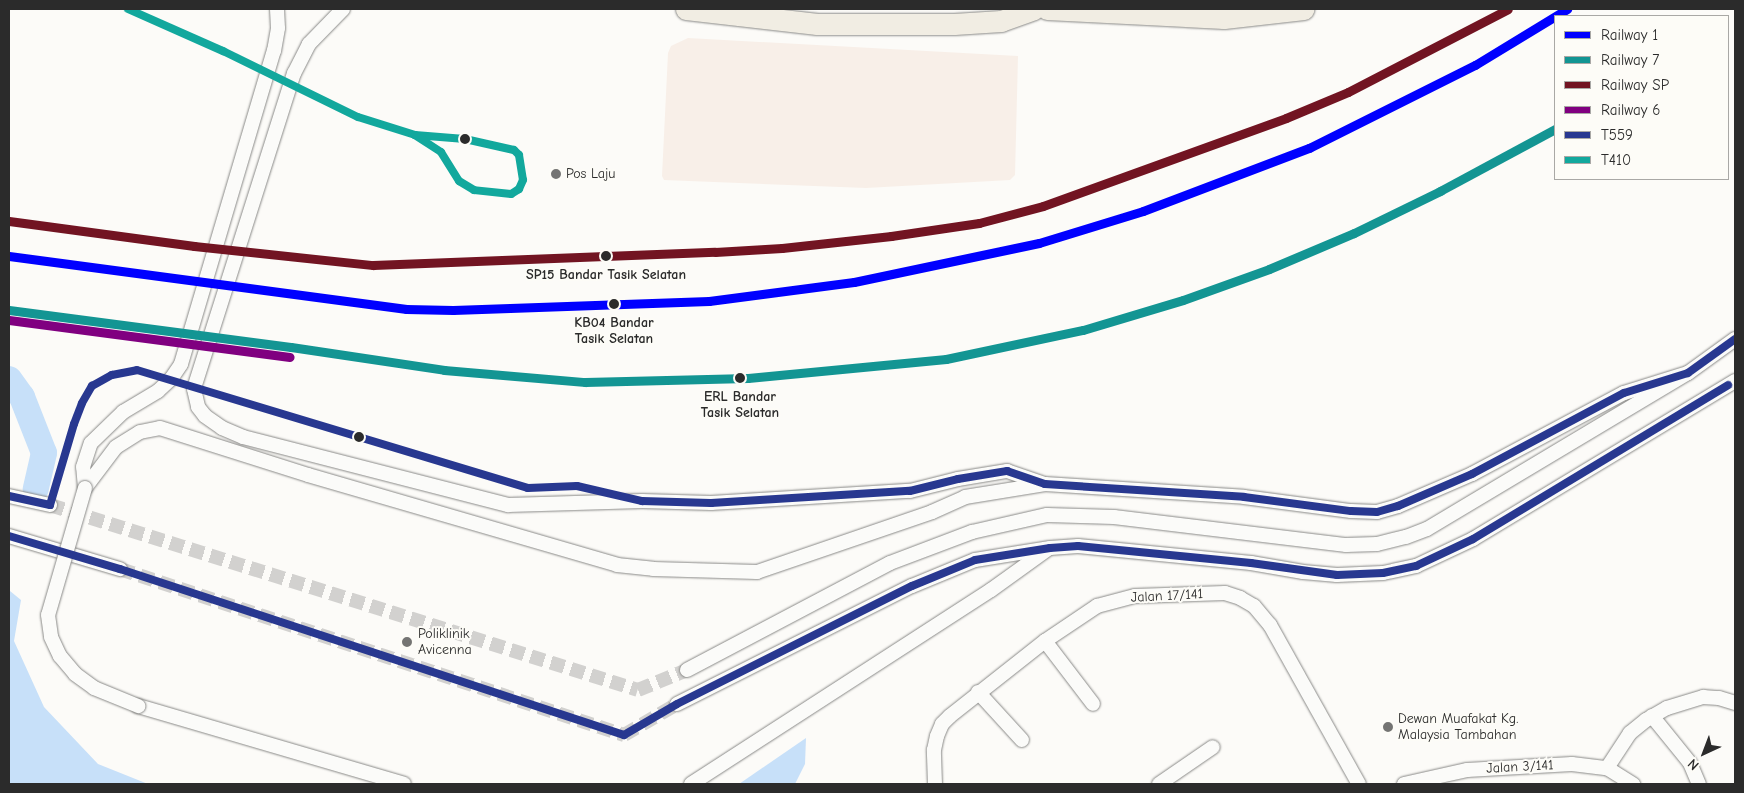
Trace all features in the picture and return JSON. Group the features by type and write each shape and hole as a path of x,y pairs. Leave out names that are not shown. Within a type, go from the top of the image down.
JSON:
{"highway":[{"path":"686,9 817,24 954,24 1001,21 1034,9"},
{"path":"1047,9 1224,18 1303,9"}],"street":[{"path":"276,9 278,28 274,51 182,364 172,379 158,391 123,412 91,443 83,467 84,488 48,615 51,637 75,674 94,688 138,706 404,784"},
{"path":"344,9 309,44 294,73 194,389 198,407 206,416 222,428 243,436 508,505 642,501 712,503 910,492 958,479 1007,471 1045,484"},
{"path":"687,670 890,563 972,532 1047,515 1114,516 1346,545 1377,544 1406,538 1427,529 1688,373 1735,340"},
{"path":"84,488 116,447 140,432 160,428 308,475 617,565 653,569 757,572 932,512 965,498 1045,484 1244,497 1350,511 1377,512 1398,506 1472,474 1624,393 1688,373"},
{"path":"677,704 912,586 975,560 1050,548 1078,546 1251,563 1304,572 1337,575 1383,573 1416,566 1473,539 1735,381"},
{"path":"243,436 308,475"},
{"path":"9,496 50,505"},
{"path":"67,554 80,514"},
{"path":"9,536 120,569"},
{"path":"691,784 991,590 1050,548"},
{"name":"Jalan 17/141","path":"935,784 934,750 939,730 950,716 1045,641 1097,606 1135,596 1225,593 1240,598 1254,606 1270,625 1359,784"},
{"path":"1045,641 1093,704"},
{"path":"978,692 1022,740"},
{"path":"1607,768 1630,732 1652,716 1687,700 1703,697 1735,702"},
{"path":"1652,716 1690,763 1699,784"},
{"path":"1159,784 1212,747"},
{"name":"Jalan 3/141","path":"1404,784 1467,770 1572,764 1607,768 1633,784"},
{"path":"1467,770 1467,784"}],"shaded area":[{"path":"688,38 1018,56 1015,175 1010,180 866,188 664,180 662,176 668,53 671,46"}],"water":[{"path":"10,591 21,600 14,641 44,707 98,764 148,784 9,784"},
{"path":"806,738 805,764 795,784 739,784"}],"waterway":[{"path":"9,379 22,397 44,453 36,489"}],"tunnel":[{"path":"50,505 638,690 687,670"},
{"path":"120,569 624,735 677,704"}],"rail line":[{"name":"SP","path":"9,221 194,246 373,265 715,252 782,248 891,236 979,223 1043,206 1286,118 1348,92 1508,9"},
{"name":"1","path":"1557,15 1567,9"},
{"name":"1","path":"9,256 406,309 453,310 709,301 854,282 1039,243 1143,211 1309,148 1475,65 1554,17"},
{"name":"7","path":"9,310 291,347 444,370 585,382 748,378 946,359 1083,330 1183,300 1269,269 1354,233 1440,191 1554,130"},
{"name":"6","path":"9,320 290,357"}],"transit line":[{"name":"T410","path":"128,9 223,51 358,117 415,135"},
{"name":"T410","path":"415,135 465,139 514,150 519,155 523,180 519,189 511,194 474,190 459,181 441,152 415,135"},
{"name":"T559","path":"9,496 50,505 74,424 82,403 92,386 112,375 137,370 528,488 577,486 642,501 711,503 910,491 958,479 1007,471 1045,484 1244,497 1351,511 1377,512 1398,506 1472,474 1624,393 1688,373 1735,339"},
{"name":"T559","path":"9,536 120,569 624,735 677,704 912,586 975,560 1050,548 1078,546 1251,563 1337,575 1383,573 1416,566 1473,539 1728,385"}],"place":[{"name":"Pos Laju","path":"556,174"},
{"name":"SP15 Bandar Tasik Selatan","path":"606,256"},
{"name":"KB04 Bandar Tasik Selatan","path":"614,304"},
{"name":"ERL Bandar Tasik Selatan","path":"740,378"},
{"name":"Poliklinik Avicenna","path":"407,642"},
{"name":"Dewan Muafakat Kg. Malaysia Tambahan","path":"1388,727"}]}
